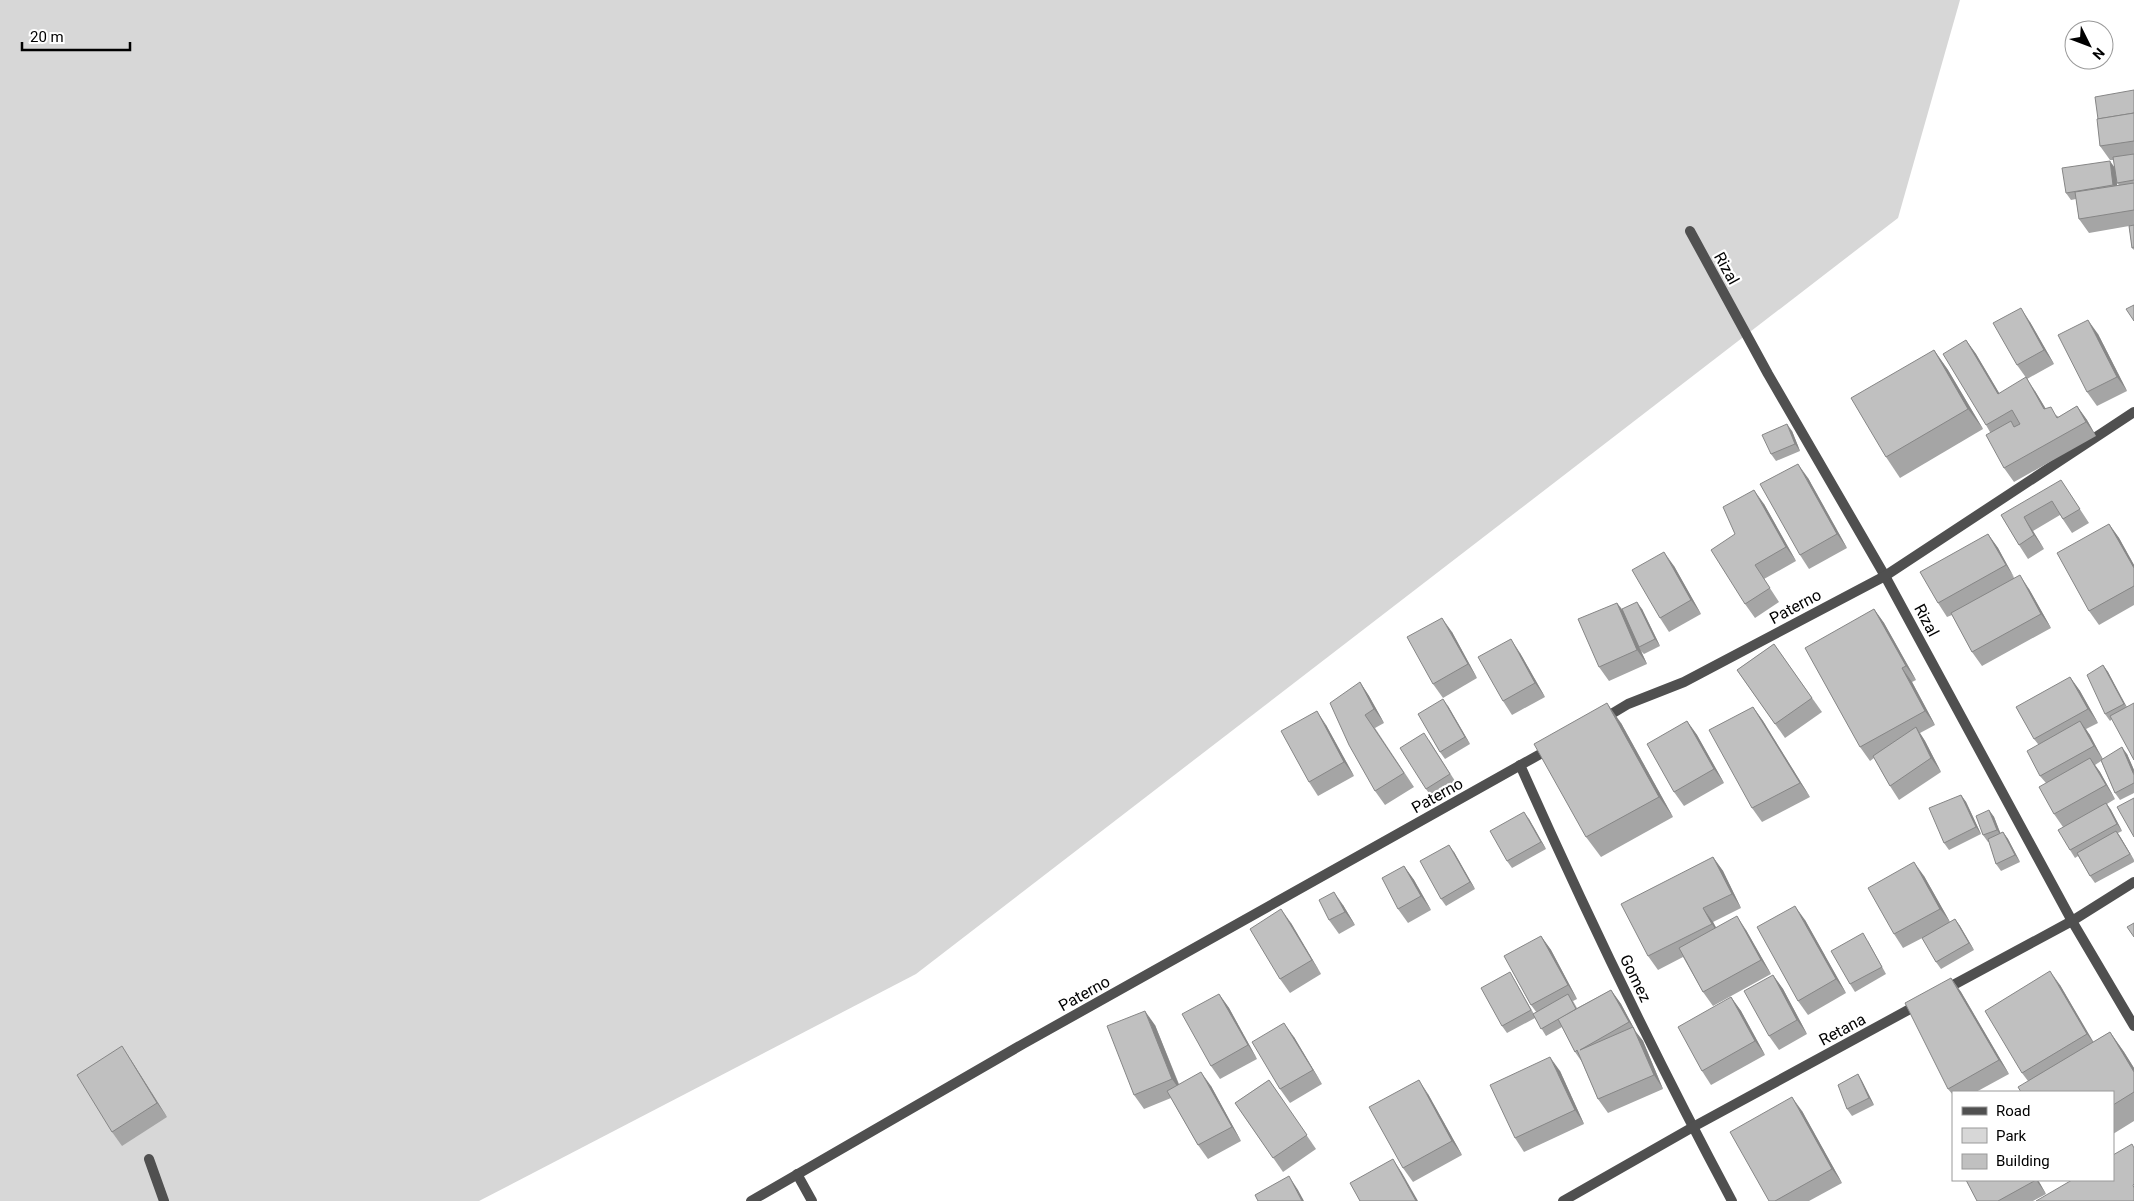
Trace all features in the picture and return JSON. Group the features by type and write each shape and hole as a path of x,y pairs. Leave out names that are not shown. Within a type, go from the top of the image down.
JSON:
{"street":[{"name":"Rizal","path":"1690,231 1768,374 1885,576 2072,921 2134,1026"},
{"name":"Paterno","path":"1595,723 1628,704 1684,682 1885,576 2134,412"},
{"name":"Paterno","path":"752,1201 1562,742"},
{"name":"Gomez","path":"1520,766 1586,912 1692,1127 1732,1201"},
{"name":"Retana","path":"1563,1201 1692,1127 2072,921 2134,882"},
{"path":"150,1159 164,1201"},
{"path":"797,1174 812,1201"}],"green space":[{"path":"0,0 1960,0 1898,218 916,974 479,1201 0,1201"}],"building":[{"path":"2134,90 2134,113 2098,119 2095,97"},
{"path":"2134,113 2134,141 2100,146 2097,119"},
{"path":"2134,154 2134,180 2117,183 2113,157"},
{"path":"2110,161 2113,185 2066,193 2062,168"},
{"path":"2134,183 2134,210 2079,219 2075,192"},
{"path":"2134,225 2134,247 2132,248 2129,226"},
{"path":"2134,305 2134,321 2126,309"},
{"path":"2021,308 2044,350 2017,365 1993,323"},
{"path":"2088,320 2117,377 2087,392 2058,335"},
{"path":"1966,340 1998,394 2026,377 2044,409 2051,407 2057,418 2077,406 2086,422 2004,468 1986,435 2011,421 2014,427 2020,424 2012,410 1986,425 1943,354"},
{"path":"1934,350 1968,409 1886,457 1851,398"},
{"path":"1787,424 1795,444 1771,454 1762,435"},
{"path":"1798,464 1837,534 1800,555 1760,484"},
{"path":"2061,480 2080,509 2063,519 2052,501 2024,517 2034,535 2019,545 2001,515"},
{"path":"1754,490 1786,547 1755,565 1770,588 1745,604 1711,550 1735,534 1723,507"},
{"path":"2109,524 2134,568 2134,586 2089,611 2057,553"},
{"path":"1988,534 2006,565 1938,603 1920,572"},
{"path":"1664,552 1691,600 1660,618 1632,570"},
{"path":"2020,575 2041,614 1972,652 1951,613"},
{"path":"1637,602 1655,639 1639,647 1622,609"},
{"path":"1617,603 1637,650 1599,667 1578,619"},
{"path":"1874,609 1906,666 1902,668 1925,711 1860,747 1805,648"},
{"path":"1442,618 1468,664 1433,684 1407,637"},
{"path":"1511,639 1535,683 1503,701 1478,657"},
{"path":"1774,644 1812,698 1775,724 1737,670"},
{"path":"2103,665 2124,704 2105,714 2087,675"},
{"path":"2070,677 2088,709 2034,739 2016,707"},
{"path":"1360,682 1374,709 1365,715 1404,773 1375,791 1349,745 1330,703"},
{"path":"1443,699 1465,737 1440,752 1418,714"},
{"path":"1607,703 1659,797 1586,837 1534,744"},
{"path":"2134,703 2134,760 2110,716"},
{"path":"1753,707 1800,783 1752,808 1709,730"},
{"path":"1317,711 1344,762 1309,782 1281,731"},
{"path":"1687,721 1714,769 1674,792 1647,744"},
{"path":"2080,721 2094,746 2040,776 2027,751"},
{"path":"1916,727 1931,758 1890,786 1873,756"},
{"path":"1424,733 1450,774 1426,789 1400,748"},
{"path":"2122,747 2134,775 2134,783 2115,793 2101,760"},
{"path":"2090,758 2106,785 2054,814 2039,787"},
{"path":"1961,795 1976,827 1944,843 1929,808"},
{"path":"2134,798 2134,837 2117,807"},
{"path":"2106,803 2117,824 2070,850 2058,830"},
{"path":"1989,810 1997,830 1983,835 1976,816"},
{"path":"1524,812 1541,842 1507,861 1490,831"},
{"path":"2116,831 2130,854 2090,876 2077,853"},
{"path":"2003,832 2015,855 1996,864 1988,839"},
{"path":"1449,845 1470,882 1441,899 1420,861"},
{"path":"1713,857 1732,894 1703,908 1712,924 1648,956 1621,904"},
{"path":"1914,862 1940,909 1894,934 1868,888"},
{"path":"1404,866 1421,896 1398,909 1382,878"},
{"path":"1334,892 1345,912 1329,920 1319,900"},
{"path":"1795,906 1836,979 1798,1001 1757,927"},
{"path":"1281,909 1312,960 1280,979 1250,929"},
{"path":"1737,916 1761,960 1703,992 1679,948"},
{"path":"1955,919 1969,943 1936,962 1922,938"},
{"path":"2134,923 2134,937 2127,927"},
{"path":"1863,933 1882,967 1850,984 1831,951"},
{"path":"1541,936 1568,985 1531,1005 1504,956"},
{"path":"2050,971 2087,1034 2022,1073 1985,1011"},
{"path":"1510,972 1531,1010 1502,1026 1481,988"},
{"path":"1773,975 1797,1020 1769,1036 1744,991"},
{"path":"1951,978 1999,1060 1948,1089 1905,1003"},
{"path":"1611,990 1629,1022 1580,1050 1633,1027 1654,1075 1598,1099 1577,1050 1575,1052 1558,1019"},
{"path":"1219,994 1248,1045 1211,1066 1182,1014"},
{"path":"1568,994 1576,1009 1541,1029 1533,1014"},
{"path":"1731,997 1755,1041 1702,1071 1678,1027"},
{"path":"1145,1011 1172,1079 1134,1095 1107,1026"},
{"path":"1284,1023 1313,1070 1280,1089 1252,1042"},
{"path":"2110,1032 2134,1072 2134,1092 2114,1104 2114,1091 2020,1091 2018,1087"},
{"path":"122,1046 157,1103 112,1132 77,1075"},
{"path":"1550,1057 1575,1110 1515,1138 1490,1085"},
{"path":"1201,1072 1232,1127 1198,1145 1167,1091"},
{"path":"1858,1074 1869,1098 1847,1109 1838,1085"},
{"path":"1269,1080 1307,1135 1273,1158 1235,1103"},
{"path":"1419,1080 1452,1141 1403,1168 1369,1107"},
{"path":"1792,1097 1832,1169 1775,1201 1769,1201 1730,1132"},
{"path":"2132,1144 2134,1148 2134,1201 2036,1201 2070,1181 2114,1181 2114,1154"},
{"path":"1393,1159 1416,1201 1360,1201 1350,1183"},
{"path":"1289,1176 1302,1201 1258,1201 1255,1195"},
{"path":"1967,1181 2034,1181 1998,1201 1977,1201"}]}
